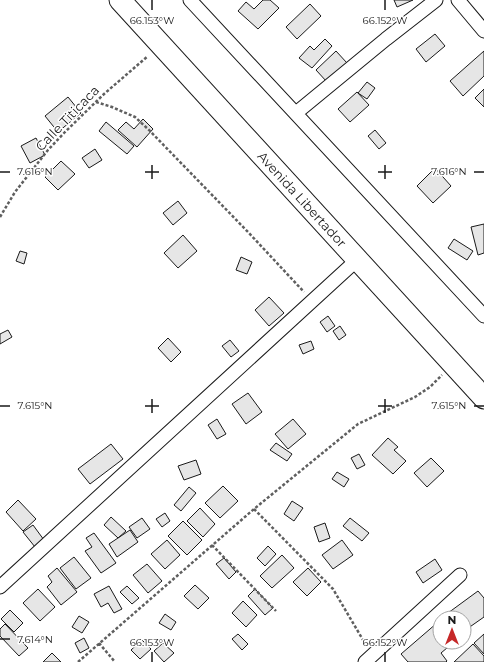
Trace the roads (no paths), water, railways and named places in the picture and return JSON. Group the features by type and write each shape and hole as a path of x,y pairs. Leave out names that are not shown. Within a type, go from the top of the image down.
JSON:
{"highway":[{"name":"Avenida Libertador","path":"120,0 484,398"}],"street":[{"path":"190,0 484,316"},
{"path":"296,113 436,0"},
{"path":"458,0 484,31"},
{"path":"0,587 358,259"},
{"path":"368,659 460,575"}]}
